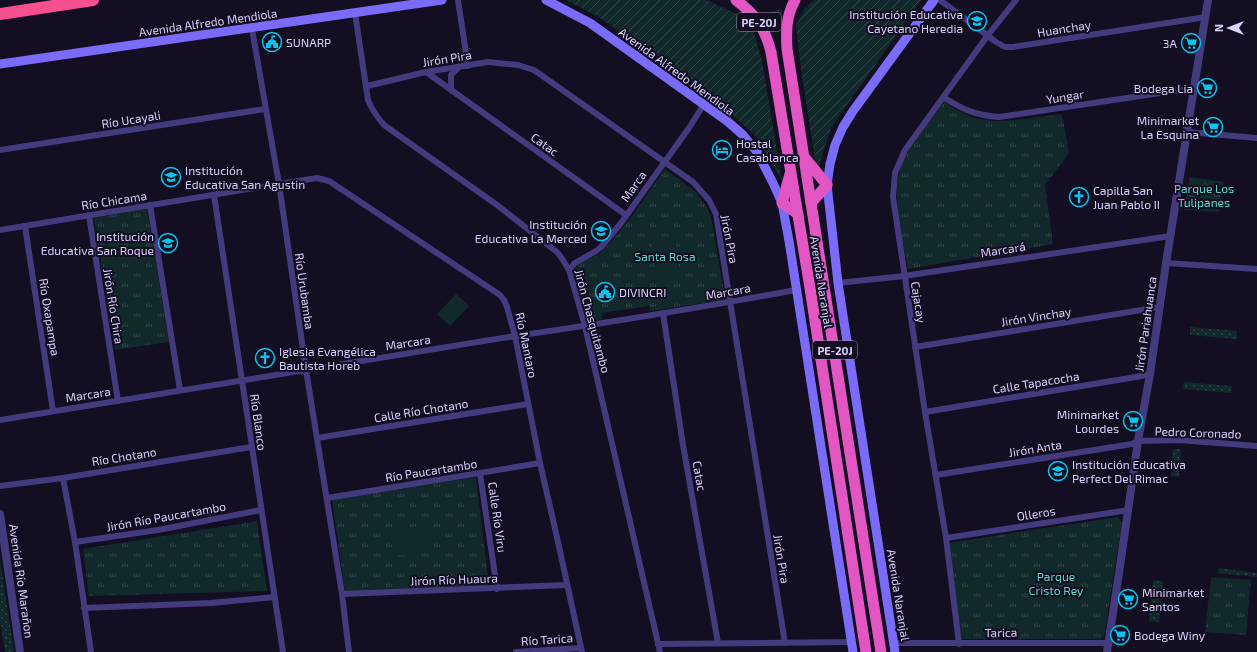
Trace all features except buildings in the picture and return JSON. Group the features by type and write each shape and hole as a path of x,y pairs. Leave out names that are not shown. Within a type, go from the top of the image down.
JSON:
{"highway":[{"path":"0,14 92,0"},
{"name":"Avenida Naranjal","path":"736,0 751,11 760,22 767,37 771,52 798,214 866,652"},
{"name":"Avenida Naranjal","path":"795,0 791,7 788,20 787,39 804,158 881,652"},
{"path":"804,158 827,185 811,203"},
{"path":"791,171 782,203 798,214"}],"main road":[{"name":"Avenida Alfredo Mendiola","path":"0,64 442,0"},
{"name":"Avenida Alfredo Mendiola","path":"546,0 590,22 727,121 757,152 782,203"},
{"path":"827,185 830,164 843,128 853,111 934,0"},
{"name":"Avenida Naranjal","path":"827,185 838,283 894,648"},
{"path":"782,203 853,652"}],"street":[{"path":"458,0 468,66"},
{"name":"Huanchay","path":"940,0 996,42 1005,47 1206,17"},
{"name":"Cajacay","path":"959,644 946,538 925,412 893,197 895,173 905,150 988,35 1016,0"},
{"name":"Jirón Pariahuanca","path":"1107,652 1138,442 1150,374 1170,236 1208,0"},
{"name":"Jirón Chasquitambo","path":"355,13 371,109 384,125 503,210 556,252 569,270 585,326 660,652"},
{"name":"Río Urubamba","path":"252,28 279,184 306,370 342,594 349,652"},
{"name":"Jirón Pira","path":"366,86 426,72 488,62 518,65 534,70 693,182 708,200 716,214 785,643"},
{"path":"452,91 451,75 459,67"},
{"name":"Catac","path":"426,72 626,215"},
{"name":"Yungar","path":"943,97 968,112 999,117 1194,88"},
{"name":"Marca","path":"569,270 575,263 601,247 626,215 704,104"},
{"name":"Río Ucayali","path":"0,150 266,109"},
{"path":"1187,132 1257,138"},
{"name":"Río Mantaro","path":"279,184 317,178 329,181 500,295 504,300 515,336 540,463 581,650"},
{"name":"Río Chicama","path":"0,230 279,184"},
{"name":"Río Blanco","path":"214,195 283,652"},
{"path":"150,206 180,390"},
{"name":"Jirón Río Chira","path":"89,215 118,401"},
{"name":"Río Oxapampa","path":"25,226 53,411"},
{"name":"Marcará","path":"838,283 904,276 1170,236"},
{"path":"1166,263 1257,269"},
{"name":"Marcara","path":"0,420 515,336 585,326 796,290"},
{"name":"Jirón Vinchay","path":"915,347 1160,307"},
{"name":"Catac","path":"663,313 683,445 718,643"},
{"name":"Calle Tapacocha","path":"925,412 1150,374"},
{"name":"Calle Río Chotano","path":"317,438 528,404"},
{"name":"Pedro Coronado","path":"1138,442 1179,440 1257,446"},
{"name":"Jirón Anta","path":"936,476 1138,442"},
{"name":"Río Chotano","path":"0,486 63,478 251,446"},
{"name":"Río Paucartambo","path":"327,498 540,463"},
{"name":"Calle Río Viru","path":"480,473 497,588"},
{"path":"63,478 91,652"},
{"name":"Jirón Río Paucartambo","path":"74,542 158,530 261,510"},
{"name":"Olleros","path":"946,538 1129,510"},
{"name":"Avenida Río Marañon","path":"0,514 20,652"},
{"name":"Jirón Río Huaura","path":"342,594 567,585"},
{"path":"84,608 211,603 274,597"},
{"path":"658,644 851,642"},
{"name":"Tarica","path":"894,648 959,644 1108,643"},
{"name":"Río Tarica","path":"516,652 581,650"}],"green space":[{"path":"566,0 707,0 743,17 754,32 762,61 782,181 754,134 709,95 599,17"},
{"path":"814,0 921,0 831,128 817,172 800,62 796,25 805,8"},
{"path":"782,9 780,23 773,27 767,13"},
{"path":"944,102 972,117 983,120 1005,121 1062,114 1069,153 1045,185 1053,244 908,269 897,201 899,175 906,155"},
{"name":"Santa Rosa","path":"665,169 696,192 705,204 711,217 725,297 723,300 650,311 649,306 602,313 602,319 591,321 586,317 574,275 575,270 578,266 601,252 610,243 627,223"},
{"name":"Parque Los Tulipanes","path":"1190,177 1224,182 1219,212 1184,210"},
{"path":"147,209 169,342 115,350 94,218"},
{"path":"675,239 681,279 657,282 652,243"},
{"path":"456,294 469,306 450,326 437,314"},
{"path":"1190,327 1237,331 1237,339 1190,335"},
{"path":"1184,382 1232,386 1231,393 1183,389"},
{"path":"1173,449 1181,449 1179,477 1171,476"},
{"path":"476,477 489,585 345,591 332,500"},
{"name":"Parque Cristo Rey","path":"1118,517 1122,523 1104,636 1101,639 961,639 948,543"},
{"path":"257,521 267,591 89,596 83,549"},
{"path":"429,524 433,550 395,556 391,531"},
{"path":"0,560 14,652 5,652 0,621"},
{"path":"1219,568 1257,573 1257,577 1218,573"},
{"path":"1211,577 1251,580 1246,635 1205,632"},
{"path":"1153,580 1163,581 1159,622 1149,621"}],"place":[{"name":"Institución Educativa Cayetano Heredia","path":"977,21"},
{"name":"SUNARP","path":"272,42"},
{"name":"3A","path":"1191,43"},
{"name":"Bodega Lia","path":"1207,88"},
{"name":"Minimarket La Esquina","path":"1213,127"},
{"name":"Hostal Casablanca","path":"722,150"},
{"name":"Institución Educativa San Agustin","path":"171,177"},
{"name":"Capilla San Juan Pablo II","path":"1079,197"},
{"name":"Institución Educativa La Merced","path":"601,231"},
{"name":"Institución Educativa San Roque","path":"168,243"},
{"name":"DIVINCRI","path":"605,292"},
{"name":"Iglesia Evangélica Bautista Horeb","path":"265,358"},
{"name":"Minimarket Lourdes","path":"1133,421"},
{"name":"Institución Educativa Perfect Del Rimac","path":"1058,471"},
{"name":"Minimarket Santos","path":"1128,599"},
{"name":"Bodega Winy","path":"1120,635"}]}
